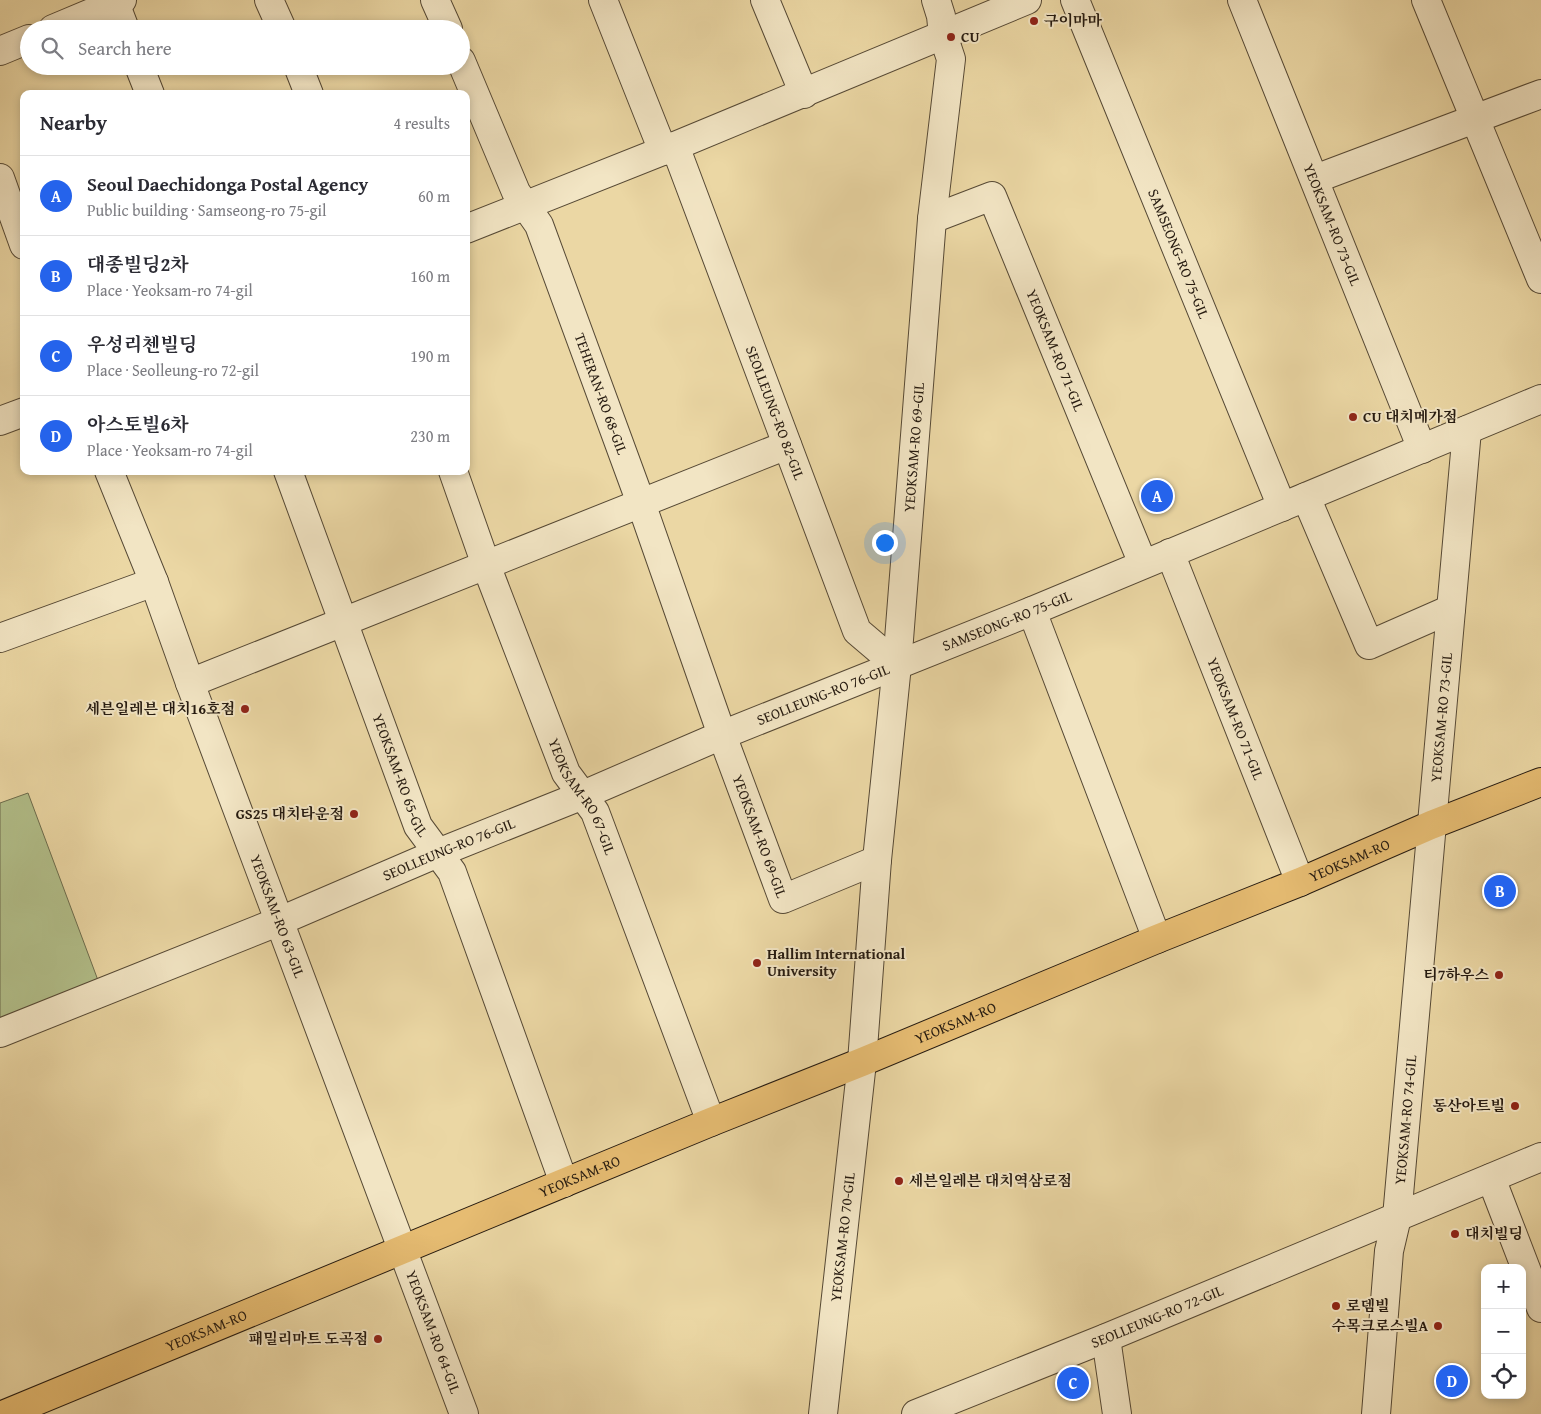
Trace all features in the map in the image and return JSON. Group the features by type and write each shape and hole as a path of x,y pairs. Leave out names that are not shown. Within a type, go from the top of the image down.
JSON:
{"main road":[{"name":"YEOKSAM-RO","path":"5,1414 711,1122 1300,882 1431,825 1541,782"}],"street":[{"path":"269,0 278,20"},
{"path":"436,0 444,20"},
{"name":"SEOLLEUNG-RO 82-GIL","path":"603,0 669,149 787,445 858,631 896,665"},
{"path":"765,0 804,94"},
{"name":"YEOKSAM-RO 69-GIL","path":"862,1062 877,860 896,665 932,219 951,59 943,35 942,16 936,0"},
{"path":"470,227 804,94 1027,0"},
{"name":"SAMSEONG-RO 75-GIL","path":"1075,0 1294,502"},
{"name":"YEOKSAM-RO 73-GIL","path":"1242,0 1422,449"},
{"path":"1426,0 1541,279"},
{"path":"75,20 118,2 123,20"},
{"path":"0,51 20,43"},
{"path":"143,75 148,90"},
{"path":"302,75 307,90"},
{"name":"TEHERAN-RO 68-GIL","path":"466,75 516,192 527,205 538,225 641,503 722,735"},
{"path":"1315,179 1541,94"},
{"path":"0,178 20,234"},
{"name":"YEOKSAM-RO 71-GIL","path":"932,219 992,196 1142,564"},
{"name":"SAMSEONG-RO 75-GIL","path":"896,665 1032,611 1541,399"},
{"path":"0,421 20,414"},
{"name":"YEOKSAM-RO 73-GIL","path":"1431,825 1467,430"},
{"path":"190,683 787,445"},
{"name":"YEOKSAM-RO 63-GIL","path":"111,475 154,582 402,1250"},
{"name":"YEOKSAM-RO 65-GIL","path":"289,475 418,826 452,872 564,1183"},
{"name":"YEOKSAM-RO 67-GIL","path":"454,475 486,565 566,773 595,812 711,1122"},
{"path":"1294,502 1369,645 1451,609"},
{"name":"YEOKSAM-RO 71-GIL","path":"1170,553 1300,882"},
{"path":"0,638 154,582"},
{"path":"1032,611 1157,939"},
{"name":"SEOLLEUNG-RO 76-GIL","path":"0,1033 280,921 438,853 584,795 722,735 896,665"},
{"name":"YEOKSAM-RO 69-GIL","path":"722,735 783,899 877,860"},
{"name":"YEOKSAM-RO 74-GIL","path":"1376,1414 1389,1251 1397,1217 1431,825"},
{"name":"YEOKSAM-RO 70-GIL","path":"823,1414 862,1062"},
{"name":"SEOLLEUNG-RO 72-GIL","path":"916,1414 1106,1338 1541,1157"},
{"path":"1491,1178 1541,1308"},
{"name":"YEOKSAM-RO 64-GIL","path":"402,1250 464,1414"},
{"path":"1106,1338 1117,1414"}],"green space":[{"path":"28,793 99,983 0,1020 0,803"}],"place":[{"name":"구이마마","path":"1034,21"},
{"name":"CU","path":"951,37"},
{"name":"CU 대치메가점","path":"1353,417"},
{"name":"Seoul Daechidonga Postal Agency","path":"1157,496"},
{"name":"세븐일레븐 대치16호점","path":"245,709"},
{"name":"GS25 대치타운점","path":"354,814"},
{"name":"대종빌딩2차","path":"1500,891"},
{"name":"Hallim International University","path":"757,963"},
{"name":"티7하우스","path":"1499,975"},
{"name":"동산아트빌","path":"1515,1106"},
{"name":"세븐일레븐 대치역삼로점","path":"899,1181"},
{"name":"대치빌딩","path":"1455,1234"},
{"name":"로뎀빌","path":"1336,1306"},
{"name":"수목크로스빌A","path":"1438,1326"},
{"name":"패밀리마트 도곡점","path":"378,1339"},
{"name":"아스토빌6차","path":"1452,1381"},
{"name":"우성리첸빌딩","path":"1073,1383"}]}
